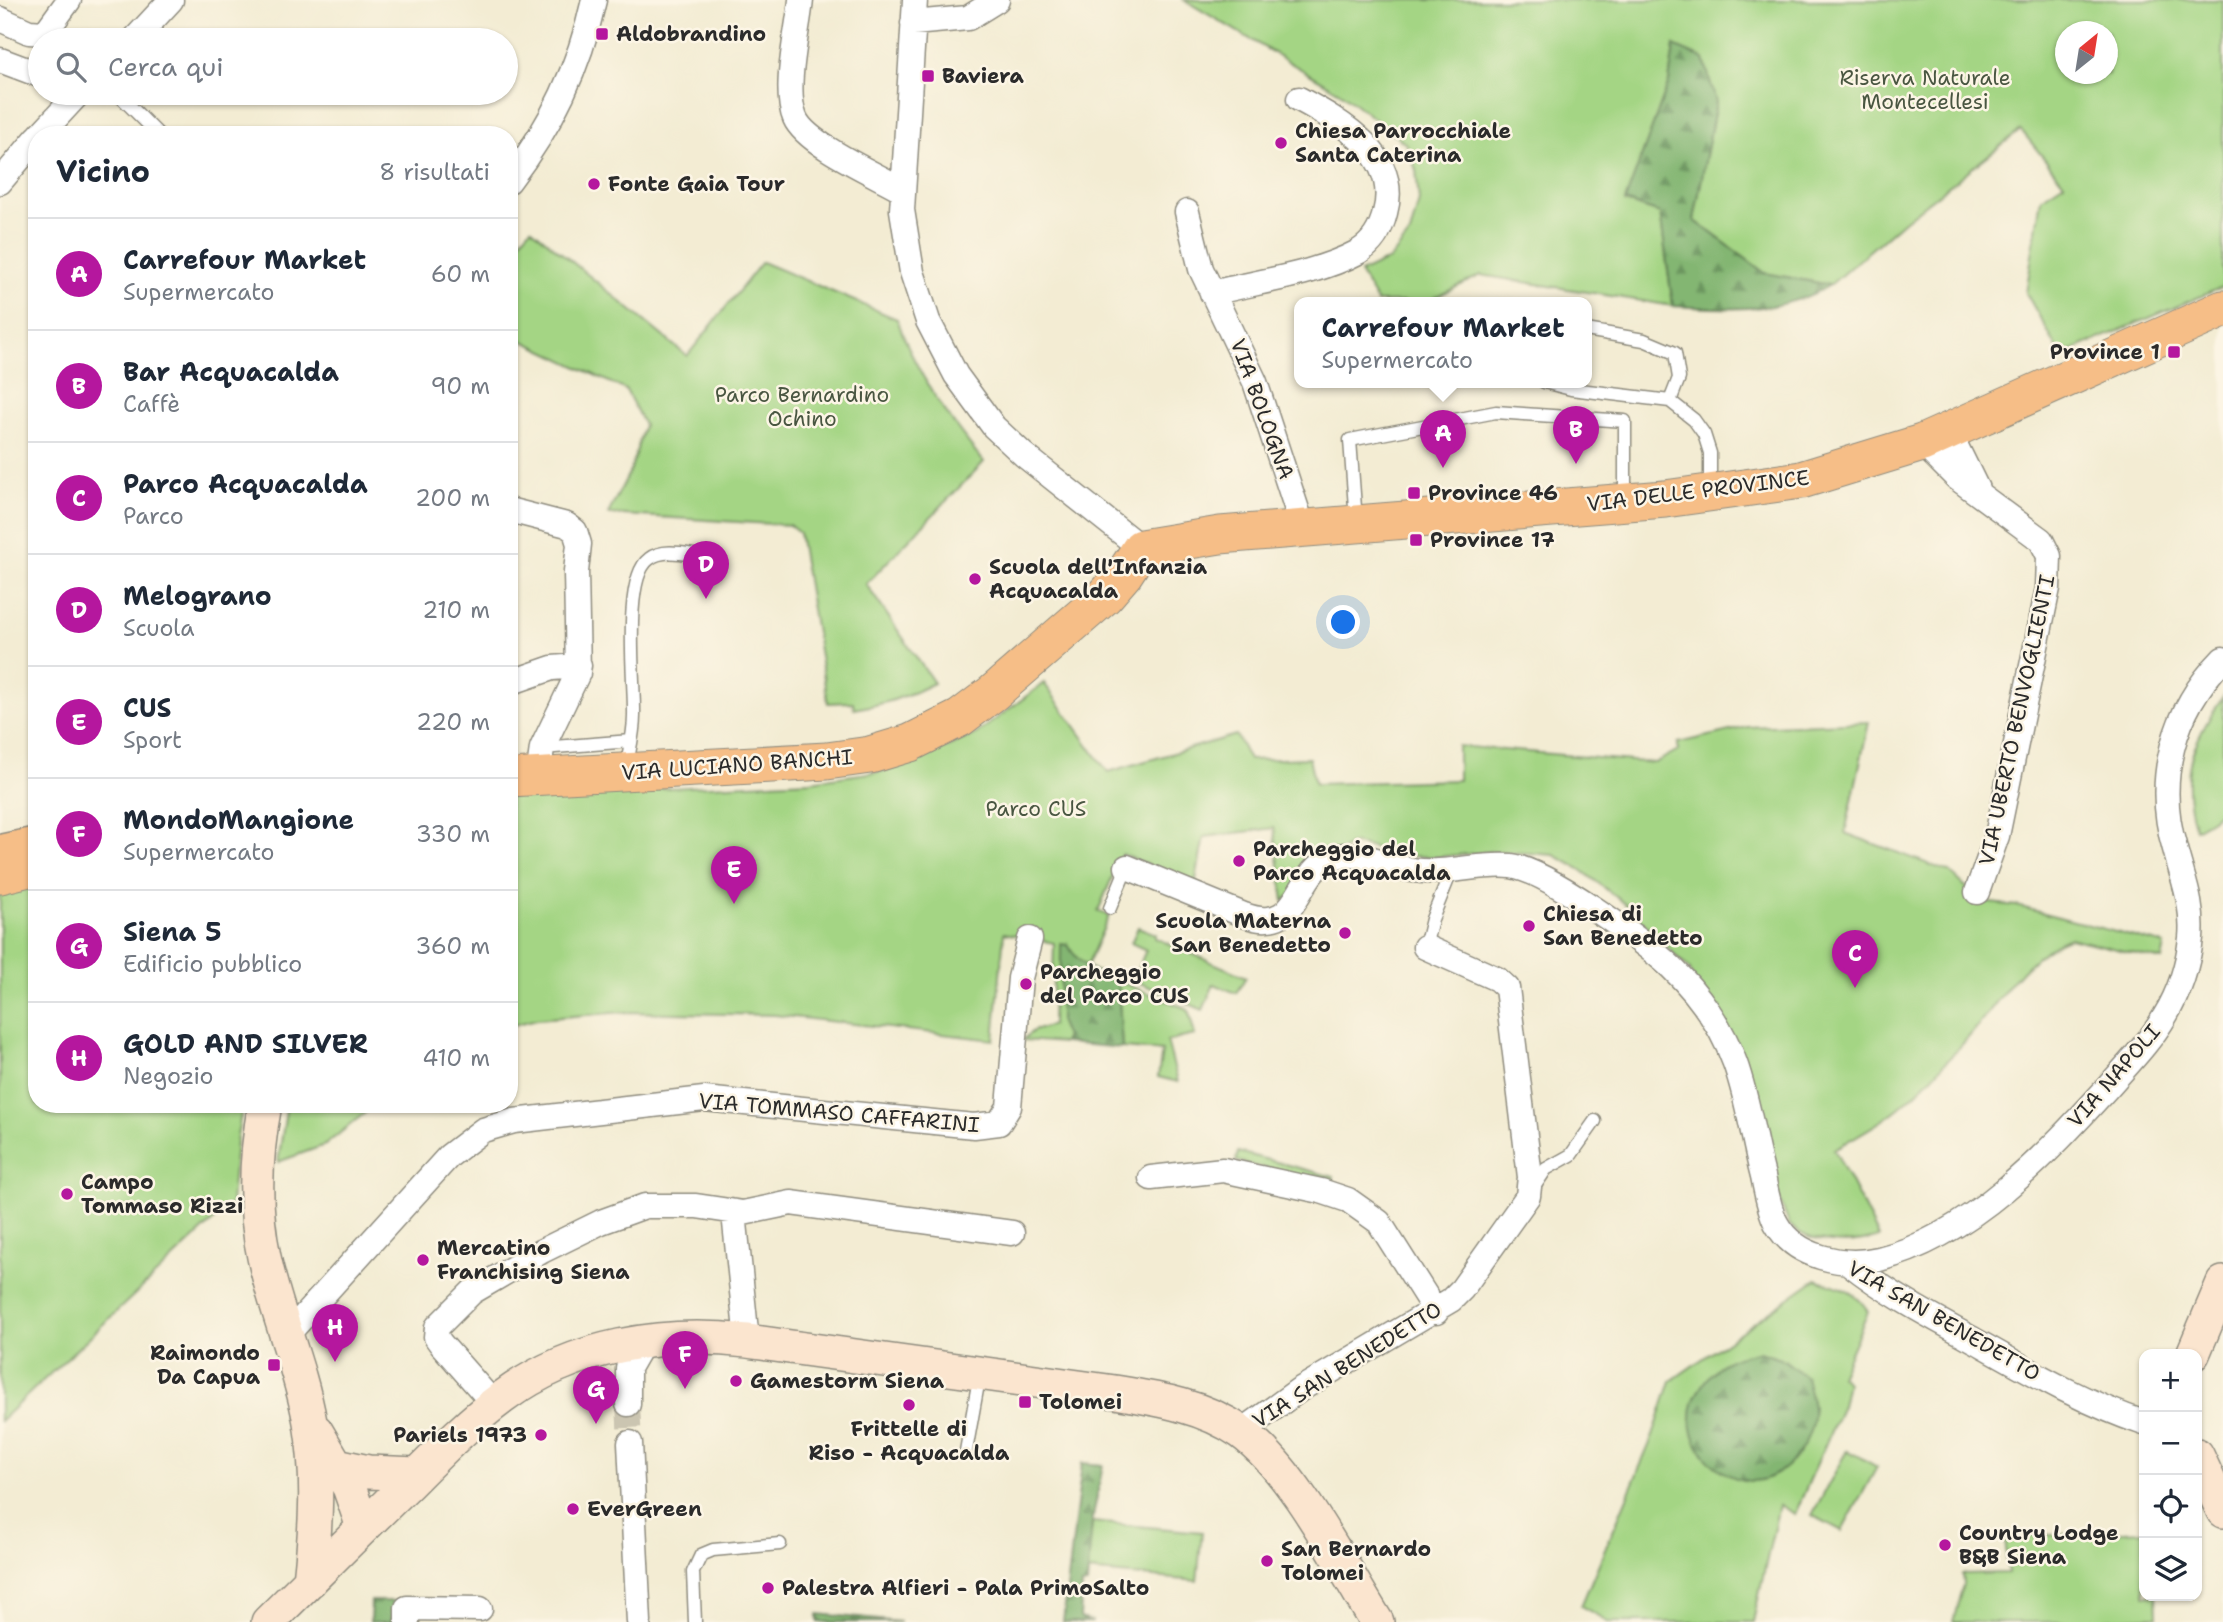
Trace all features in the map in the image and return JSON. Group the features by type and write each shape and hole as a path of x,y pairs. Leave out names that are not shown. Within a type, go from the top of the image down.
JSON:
{"highway":[{"path":"0,854 28,847"}],"main road":[{"name":"VIA DELLE PROVINCE","path":"1141,548 1220,535 1710,494 1801,480 1935,438 2223,309"},
{"name":"VIA LUCIANO BANCHI","path":"530,768 629,757 848,759 917,740 968,712 1055,640 1112,588 1141,548"},
{"path":"0,875 28,868"}],"street":[{"path":"49,28 69,0"},
{"path":"145,28 171,0"},
{"path":"518,167 564,95 581,54 594,0"},
{"path":"801,0 790,94 798,125 826,146 901,189"},
{"path":"998,0 968,18 914,11 901,189 905,240 917,290 936,341 961,383 1008,441 1141,548"},
{"path":"0,19 28,32"},
{"path":"0,60 28,70"},
{"path":"1212,293 1349,256 1370,242 1381,225 1389,190 1377,158 1357,136 1299,99"},
{"path":"48,126 68,105"},
{"path":"0,182 28,148"},
{"name":"VIA BOLOGNA","path":"1187,212 1195,251 1255,382 1303,528"},
{"name":"VIA UBERTO BENVOGLIENTI","path":"1935,438 1981,495 2041,540 2049,556 2050,569 2001,818 1978,891"},
{"path":"518,512 567,525 578,538 579,666 573,688 530,768"},
{"name":"VIA NAPOLI","path":"1849,1262 1897,1252 1963,1220 1989,1203 2043,1155 2087,1110 2165,1016 2185,969 2192,922 2189,895 2169,822 2167,772 2173,743 2186,709 2206,677 2223,659"},
{"path":"518,680 552,668 579,666"},
{"name":"VIA SAN BENEDETTO","path":"1127,867 1250,918 1265,920 1286,913 1317,869 1328,860 1342,855 1411,870 1451,872 1502,866 1534,872 1566,891 1667,964 1709,1014 1734,1059 1776,1223 1787,1237 1803,1249 1828,1259 1849,1262 1887,1291 2034,1374 2092,1404 2139,1421"},
{"name":"VIA TOMMASO CAFFARINI","path":"286,1336 449,1156 482,1130 514,1121 578,1112 718,1105 974,1126 999,1123 1009,1107 1018,997 1030,939"},
{"path":"1425,947 1505,984 1509,992 1530,1177 1528,1196"},
{"path":"264,1113 257,1158 257,1210 264,1259 327,1472 332,1509 363,1527"},
{"path":"1151,1178 1223,1170 1321,1191 1348,1200 1379,1223 1436,1312"},
{"name":"VIA SAN BENEDETTO","path":"1241,1432 1299,1390 1436,1312 1462,1289 1528,1196"},
{"path":"494,1404 436,1337 437,1327 472,1292 542,1251 601,1222 645,1206 696,1206 734,1213 757,1212 791,1203 1012,1233"},
{"path":"734,1213 747,1341"},
{"path":"2195,1349 2223,1283"},
{"path":"268,1622 417,1475 494,1404 525,1383 588,1355 644,1340 695,1336 980,1373 1163,1401 1197,1410 1241,1432 1264,1454 1295,1491 1376,1622"},
{"path":"588,1355 612,1367 627,1393 631,1361 644,1340"},
{"path":"630,1443 639,1622"},
{"path":"2202,1466 2223,1511"},
{"path":"327,1472 417,1475"},
{"path":"310,1581 327,1472"},
{"path":"407,1622 407,1608 480,1609"},
{"path":"1369,1622 1385,1622"}],"lane":[{"path":"129,105 150,126"},
{"path":"1592,331 1644,340 1675,353 1679,378 1670,401"},
{"path":"1567,388 1670,401 1693,420 1704,434 1710,453 1710,494"},
{"path":"1357,524 1350,440 1496,412 1625,421 1625,502"},
{"path":"629,757 632,626 639,572 646,560 661,553 701,556"},
{"path":"0,864 28,858"},
{"path":"1110,908 1127,867"},
{"path":"1425,947 1436,907 1451,872"},
{"name":"VIA SAN BENEDETTO","path":"1528,1196 1546,1170 1572,1155 1595,1121"},
{"path":"966,1451 980,1373"},
{"path":"695,1622 693,1573 701,1555 713,1550 780,1544"}],"green space":[{"name":"Riserva Naturale Montecellesi","path":"1184,0 2223,0 2223,287 2061,355 2026,293 2041,198 2064,183 2021,130 1905,220 1830,285 1765,273 1694,220 1716,102 1674,46 1669,82 1625,202 1660,213 1673,306 1481,275 1436,297 1374,297 1360,273 1390,259 1410,234 1419,201 1416,170 1407,145 1343,94"},
{"path":"1674,46 1704,59 1716,102 1694,220 1765,273 1830,285 1811,295 1773,306 1734,309 1673,306 1660,213 1625,201 1669,82"},
{"name":"Parco Bernardino Ochino","path":"531,228 687,356 762,262 897,319 923,377 957,428 984,462 866,584 934,683 896,699 865,707 854,709 853,702 828,703 799,533 789,525 608,514 631,469 644,425 626,390 518,338 518,243"},
{"name":"Parco CUS","path":"1044,683 1108,772 1236,735 1249,760 1309,758 1315,784 1458,780 1458,746 1655,763 1678,750 1678,743 1747,727 1869,722 1845,833 1950,872 1982,902 2017,906 2165,945 2162,960 2070,938 2038,956 2025,968 1967,1039 1910,1098 1883,1120 1834,1149 1879,1237 1844,1243 1808,1237 1789,1224 1690,970 1624,903 1580,869 1554,855 1496,851 1438,857 1412,856 1351,843 1284,901 1274,828 1204,837 1195,885 1122,854 1098,911 1109,916 1086,968 1076,960 1068,945 1066,1037 1063,1043 1022,1040 1033,1031 1052,1025 1054,943 1004,933 994,1040 775,1015 623,1012 537,1019 518,1024 518,796 810,781 884,771 976,734"},
{"path":"2223,697 2223,807 2212,819 2195,829 2188,792 2191,759 2203,729"},
{"path":"28,883 28,1113 241,1113 231,1204 0,1421 0,889"},
{"path":"1138,927 1156,934 1155,938 1246,977 1236,993 1214,984 1203,1010 1133,980 1146,950 1131,943"},
{"path":"1061,944 1068,945 1089,968 1118,981 1122,1048 1063,1043 1066,1037 1060,1023"},
{"path":"1118,981 1188,1009 1195,1035 1167,1041 1178,1082 1158,1077 1162,1051 1122,1048"},
{"path":"286,1113 365,1113 325,1145 278,1162"},
{"path":"1238,1152 1334,1177 1332,1185 1236,1161"},
{"path":"1816,1279 1852,1294 1868,1312 1840,1376 1847,1382 1842,1406 1795,1514 1779,1505 1753,1622 1609,1622 1581,1606 1653,1436 1671,1381"},
{"path":"1759,1352 1784,1360 1806,1377 1813,1408 1809,1435 1793,1460 1770,1477 1757,1481 1743,1480 1716,1467 1698,1445 1691,1418 1699,1390 1717,1368 1731,1359"},
{"path":"1847,1450 1877,1467 1842,1531 1812,1515"},
{"path":"1082,1463 1103,1465 1092,1522 1087,1584 1082,1585 1080,1618 1093,1622 1063,1622"},
{"path":"1092,1522 1202,1532 1197,1581 1087,1571"},
{"path":"2139,1531 2139,1601 2156,1601 2157,1616 2105,1619 2105,1622 1953,1622 1963,1584 1962,1574 2008,1573 2005,1537"},
{"path":"371,1601 398,1601 398,1622 370,1622"},
{"path":"818,1614 900,1622 818,1622"}],"tunnel":[{"path":"628,1404 630,1443"}],"place":[{"name":"Aldobrandino","path":"602,34"},
{"name":"Baviera","path":"928,76"},
{"name":"Chiesa Parrocchiale Santa Caterina","path":"1281,143"},
{"name":"Fonte Gaia Tour","path":"594,184"},
{"name":"Province 1","path":"2174,352"},
{"name":"Bar Acquacalda","path":"1576,464"},
{"name":"Carrefour Market","path":"1443,468"},
{"name":"Province 46","path":"1414,493"},
{"name":"Province 17","path":"1416,540"},
{"name":"Scuola dell'Infanzia Acquacalda","path":"975,579"},
{"name":"Melograno","path":"706,599"},
{"name":"Parcheggio del Parco Acquacalda","path":"1239,861"},
{"name":"CUS","path":"734,904"},
{"name":"Chiesa di San Benedetto","path":"1529,926"},
{"name":"Scuola Materna San Benedetto","path":"1345,933"},
{"name":"Parcheggio del Parco CUS","path":"1026,984"},
{"name":"Parco Acquacalda","path":"1855,988"},
{"name":"Campo Tommaso Rizzi","path":"67,1194"},
{"name":"Mercatino Franchising Siena","path":"423,1260"},
{"name":"GOLD AND SILVER","path":"335,1362"},
{"name":"Raimondo Da Capua","path":"274,1365"},
{"name":"Gamestorm Siena","path":"736,1381"},
{"name":"MondoMangione","path":"685,1389"},
{"name":"Tolomei","path":"1025,1402"},
{"name":"Frittelle di Riso - Acquacalda","path":"909,1405"},
{"name":"Siena 5","path":"596,1424"},
{"name":"Pariels 1973","path":"541,1435"},
{"name":"EverGreen","path":"573,1509"},
{"name":"Country Lodge B&B Siena","path":"1945,1545"},
{"name":"San Bernardo Tolomei","path":"1267,1561"},
{"name":"Palestra Alfieri - Pala PrimoSalto","path":"768,1588"}]}
